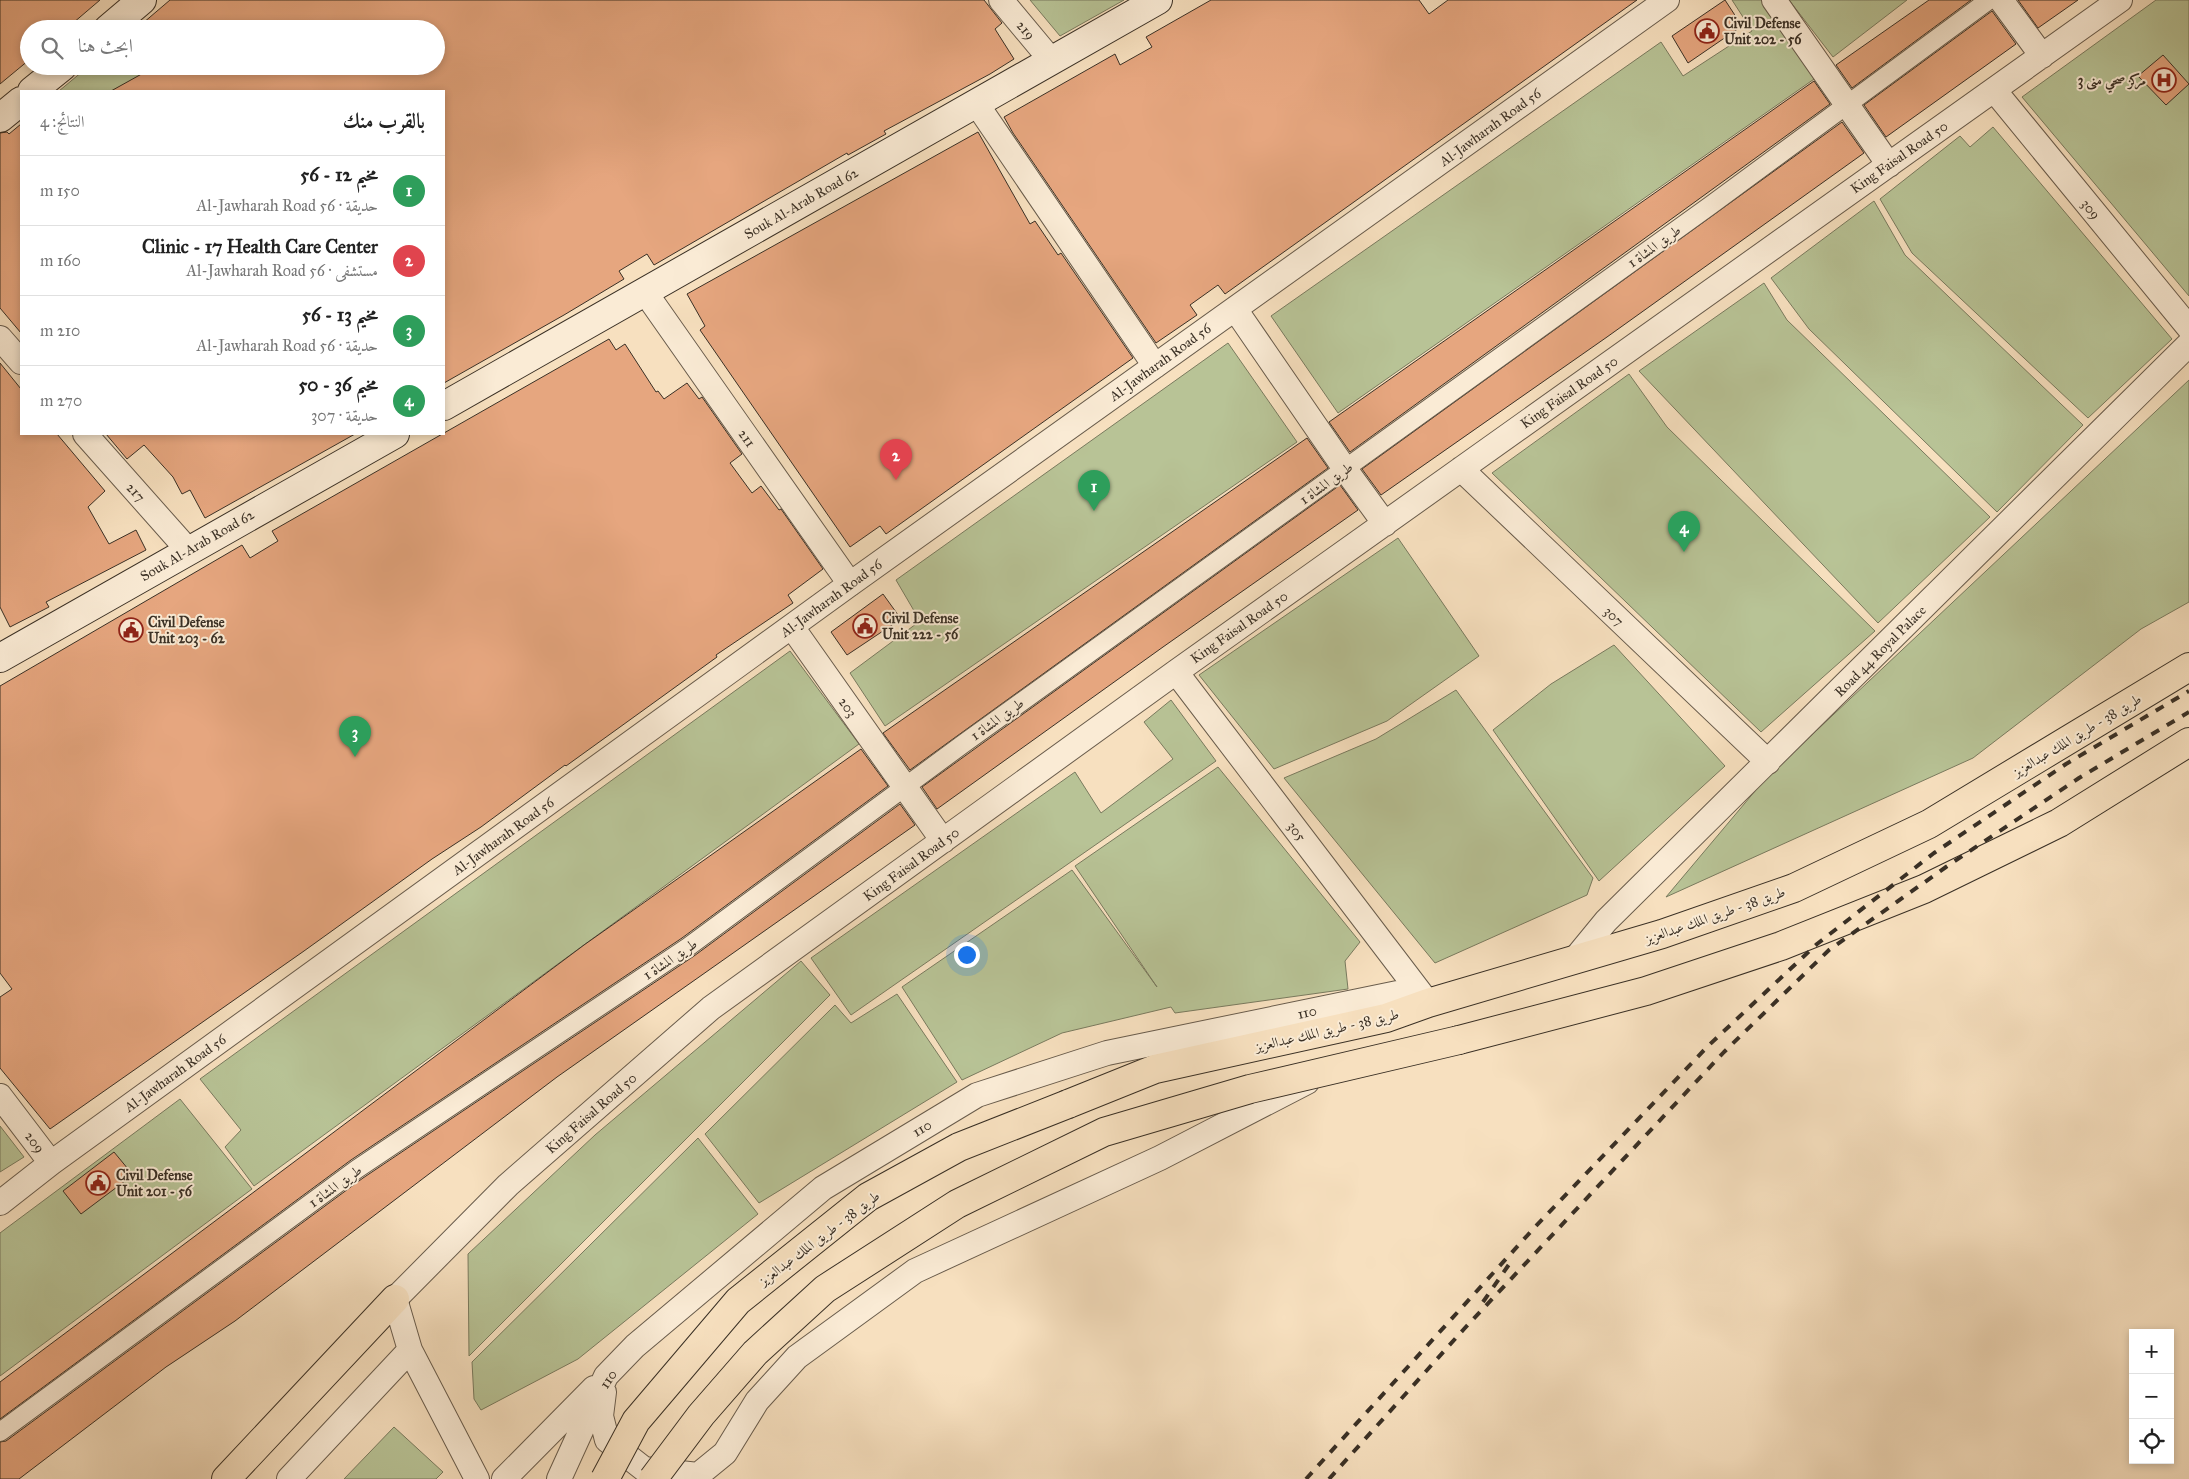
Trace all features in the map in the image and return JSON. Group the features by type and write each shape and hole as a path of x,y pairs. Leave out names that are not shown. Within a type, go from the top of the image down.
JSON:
{"main road":[{"path":"119,20 142,0"},
{"name":"Souk Al-Arab Road 62","path":"445,405 1158,0"},
{"path":"33,90 51,75"},
{"path":"0,118 20,101"},
{"name":"Souk Al-Arab Road 62","path":"0,658 393,435"},
{"name":"طريق 38 - طريق الملك عبدالعزيز","path":"605,1479 636,1421 738,1300 868,1197 959,1147 1155,1069 1386,1018 1423,996 1574,960 1662,934 1794,888 1920,829 2189,667"},
{"path":"654,1479 701,1415 755,1353 825,1289 957,1204 1104,1132 1250,1089 1459,1040 1646,991 1781,946 1924,889 2059,823 2189,742"},
{"path":"226,1479 394,1299"}],"street":[{"name":"219","path":"1001,0 1051,60"},
{"path":"1774,0 1889,165"},
{"name":"طريق المشاة 1","path":"0,1432 357,1169 688,947 904,787 1711,205 1989,0"},
{"path":"2001,0 2042,56"},
{"name":"King Faisal Road 50","path":"394,1299 508,1185 711,1008 1176,672 2120,0"},
{"name":"Al-Jawharah Road 56","path":"0,1203 51,1163 850,584 1661,2"},
{"name":"309","path":"1994,90 2189,328"},
{"path":"976,103 1154,366"},
{"name":"211","path":"645,292 850,584"},
{"path":"1235,309 1385,524"},
{"path":"0,338 20,361"},
{"name":"Road 44 Royal Palace","path":"1574,960 1606,921 2189,344"},
{"name":"217","path":"86,435 188,550"},
{"name":"307","path":"1461,470 1768,762"},
{"name":"203","path":"792,627 943,841"},
{"name":"305","path":"1176,672 1423,996"},
{"name":"110","path":"559,1479 606,1376 635,1346 823,1188 977,1095 1107,1053 1423,996"},
{"path":"606,1376 601,1416 607,1440 644,1470 698,1475 725,1453 757,1401 796,1357 915,1271 1160,1158 1328,1071"},
{"name":"209","path":"0,1096 51,1163"},
{"path":"394,1299 410,1350 477,1479"},
{"path":"289,1479 410,1350"},
{"path":"504,1479 606,1376"}],"green space":[{"path":"1030,0 1124,0 1060,36"},
{"path":"1732,0 1767,0 1817,77 1338,413 1271,316 1661,42 1683,76 1752,31"},
{"path":"1789,0 1907,0 1833,57"},
{"path":"2156,0 2189,0 2189,296 2022,97"},
{"path":"78,75 311,75 323,90 60,90"},
{"path":"1993,127 2172,339 2088,418 1912,253 1880,199 1960,136 1970,147"},
{"path":"1874,201 1905,255 2083,425 1997,512 1809,329 1771,278"},
{"path":"1764,283 1787,320 1990,517 1878,623 1639,371"},
{"path":"1228,343 1297,442 885,726 850,673 920,621 896,580"},
{"path":"1629,374 1667,427 1875,631 1761,732 1492,473"},
{"path":"2189,380 2189,602 2141,629 1973,758 1666,897 1766,778"},
{"path":"1398,538 1479,656 1387,721 1274,769 1199,675"},
{"path":"1614,645 1725,766 1599,881 1493,730 1551,684"},
{"path":"790,651 859,744 254,1186 225,1147 241,1130 200,1079"},
{"path":"1456,690 1593,878 1587,895 1435,963 1284,778 1376,739"},
{"path":"1171,700 1216,761 851,1015 811,958 1075,772 1101,813 1173,759 1144,722"},
{"path":"1218,767 1360,942 1345,961 1348,989 1175,1013 1171,1007 1062,1033 962,1080 902,987 1072,870 1157,987 1075,866"},
{"path":"801,961 830,995 469,1356 468,1254 595,1135"},
{"path":"897,994 957,1082 759,1203 705,1134 835,1005 851,1023"},
{"path":"180,1099 252,1189 0,1376 0,1233"},
{"path":"0,1126 24,1157 0,1172"},
{"path":"698,1138 758,1214 578,1359 481,1410 474,1399 472,1362"},
{"path":"394,1427 443,1472 436,1479 344,1479"}],"building":[{"path":"0,0 100,0 77,20 20,20 20,67 0,84"},
{"path":"170,0 984,0 1002,23 995,29 1014,59 884,131 886,134 848,155 847,153 654,265 647,254 619,271 624,279 445,382 445,90 113,90 140,75 445,75 445,20 147,20"},
{"path":"1211,0 1419,0 1429,14 1448,0 1637,0 1225,294 1218,285 1190,305 1197,315 1156,343 1004,117 1115,54 1120,65 1152,47 1146,37"},
{"name":"Civil Defense Unit 202 - 56","path":"1725,0 1742,26 1688,63 1672,36"},
{"path":"1929,0 1971,0 1852,88 1836,65"},
{"path":"2018,0 2078,0 2038,28"},
{"path":"1992,11 2016,44 1886,137 1864,105"},
{"name":"مركز صحي منى 3","path":"2163,55 2189,84 2166,105 2138,76"},
{"path":"1814,81 1830,104 1350,452 1329,422"},
{"path":"1842,122 1864,153 1607,337 1381,495 1362,469"},
{"path":"20,125 20,332 0,308 0,133 7,132 9,134"},
{"path":"978,132 1030,224 1035,221 1058,255 1061,253 1133,358 886,534 880,526 850,547 700,330 705,326 687,294"},
{"path":"609,339 616,350 625,344 656,392 658,391 664,399 687,383 699,399 702,397 742,454 730,463 752,493 761,486 779,510 781,509 823,569 788,595 793,603 716,655 717,657 481,827 432,859 50,1129 0,1068 0,997 12,989 0,973 0,686 242,545 250,558 278,541 272,531 440,435 445,435 445,432"},
{"path":"0,363 20,388 20,435 58,435 105,491 88,507 109,544 136,530 146,550 46,602 49,607 10,627 0,607"},
{"path":"107,435 353,435 205,518 190,490 182,494 173,477 144,445 127,459"},
{"path":"1307,438 1328,468 910,770 883,733"},
{"path":"1340,485 1358,510 937,809 922,787"},
{"name":"Civil Defense Unit 222 - 56","path":"883,594 901,619 847,655 831,632"},
{"path":"861,749 888,786 682,938 351,1160 0,1419 0,1382 584,945"},
{"path":"900,804 915,825 557,1077 235,1321 166,1367 19,1479 0,1479 0,1442 6,1441 363,1178 694,956"},
{"name":"Civil Defense Unit 201 - 56","path":"114,1152 133,1175 81,1214 63,1191"}],"railway":[{"path":"1306,1479 1535,1227 1708,1046 1817,944 1934,853 2066,764 2189,691"},
{"path":"1329,1479 1464,1329 1724,1052 1829,950 1946,867 2079,778 2189,712"},
{"path":"1483,1302 1510,1263"}],"place":[{"name":"Civil Defense Unit 202 - 56","path":"1707,31"},
{"name":"مركز صحي منى 3","path":"2164,80"},
{"name":"Clinic - 17 Health Care Center","path":"896,480"},
{"name":"مخيم 12 - 56","path":"1094,511"},
{"name":"مخيم 36 - 50","path":"1684,552"},
{"name":"Civil Defense Unit 222 - 56","path":"865,626"},
{"name":"Civil Defense Unit 203 - 62","path":"131,630"},
{"name":"مخيم 13 - 56","path":"355,757"},
{"name":"Civil Defense Unit 201 - 56","path":"98,1183"}]}
